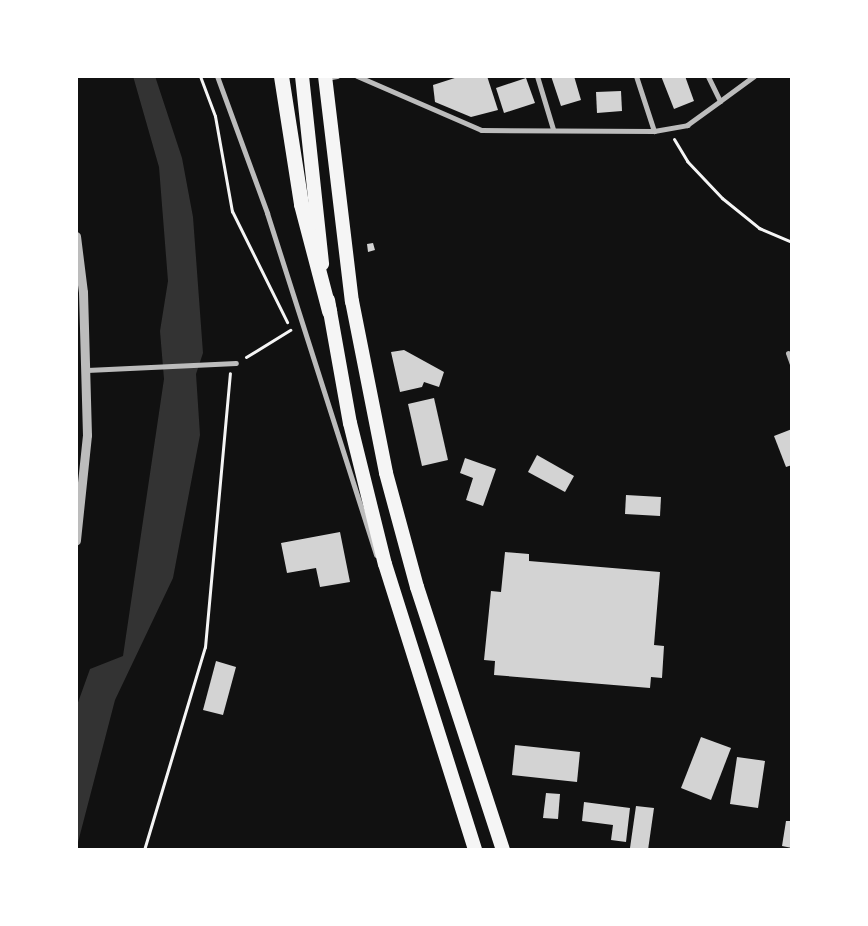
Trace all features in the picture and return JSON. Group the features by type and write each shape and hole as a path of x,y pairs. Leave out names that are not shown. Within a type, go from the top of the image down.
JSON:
{"highway":[{"path":"281,76 301,204 329,311 370,508 423,690 475,850"},
{"path":"302,76 329,311"},
{"path":"329,77 352,301 386,472 417,587 503,850"}],"street":[{"path":"217,76 423,690"},
{"path":"357,76 481,130 654,131 672,131 720,101 754,76"},
{"path":"537,76 553,129"},
{"path":"636,76 654,131"},
{"path":"708,76 720,101"},
{"path":"76,236 87,370 88,435 76,540"},
{"path":"788,353 792,364"},
{"path":"87,370 236,362"}],"path":[{"path":"144,850 206,647 230,370 236,362 291,332 232,211 214,116 200,76"},
{"path":"672,131 687,162 722,198 759,228 792,242"}],"shaded area":[{"path":"133,76 155,76 182,158 193,217 203,353 196,374 200,435 173,578 115,700 76,850 76,708 90,669 123,656 164,379 160,331 168,281 159,167"}],"building":[{"path":"461,76 487,76 498,110 471,117 435,102 433,85"},
{"path":"551,76 574,76 581,100 561,106"},
{"path":"661,76 685,76 694,101 674,109"},
{"path":"526,78 535,103 504,113 496,88"},
{"path":"621,91 622,111 597,113 596,92"},
{"path":"373,243 375,250 368,252 367,244"},
{"path":"404,350 444,372 439,387 424,382 422,387 400,392 391,352"},
{"path":"434,398 448,460 422,466 408,404"},
{"path":"792,429 792,465 786,467 774,436"},
{"path":"537,455 574,476 565,492 528,472"},
{"path":"465,458 496,469 483,506 466,500 473,478 460,473"},
{"path":"626,495 661,497 660,516 625,514"},
{"path":"340,532 350,582 320,587 316,568 287,573 281,543"},
{"path":"505,552 529,554 529,561 660,572 654,645 664,646 662,678 651,677 650,688 494,675 495,661 484,660 491,591 501,592"},
{"path":"216,661 236,667 223,715 203,710"},
{"path":"701,737 731,748 711,800 681,788"},
{"path":"515,745 580,752 577,782 512,775"},
{"path":"737,757 765,761 758,808 730,804"},
{"path":"546,793 560,794 558,819 543,818"},
{"path":"584,802 630,808 626,842 611,840 613,825 582,821"},
{"path":"636,806 654,808 648,850 630,848"},
{"path":"786,821 792,821 792,848 782,846"}]}
